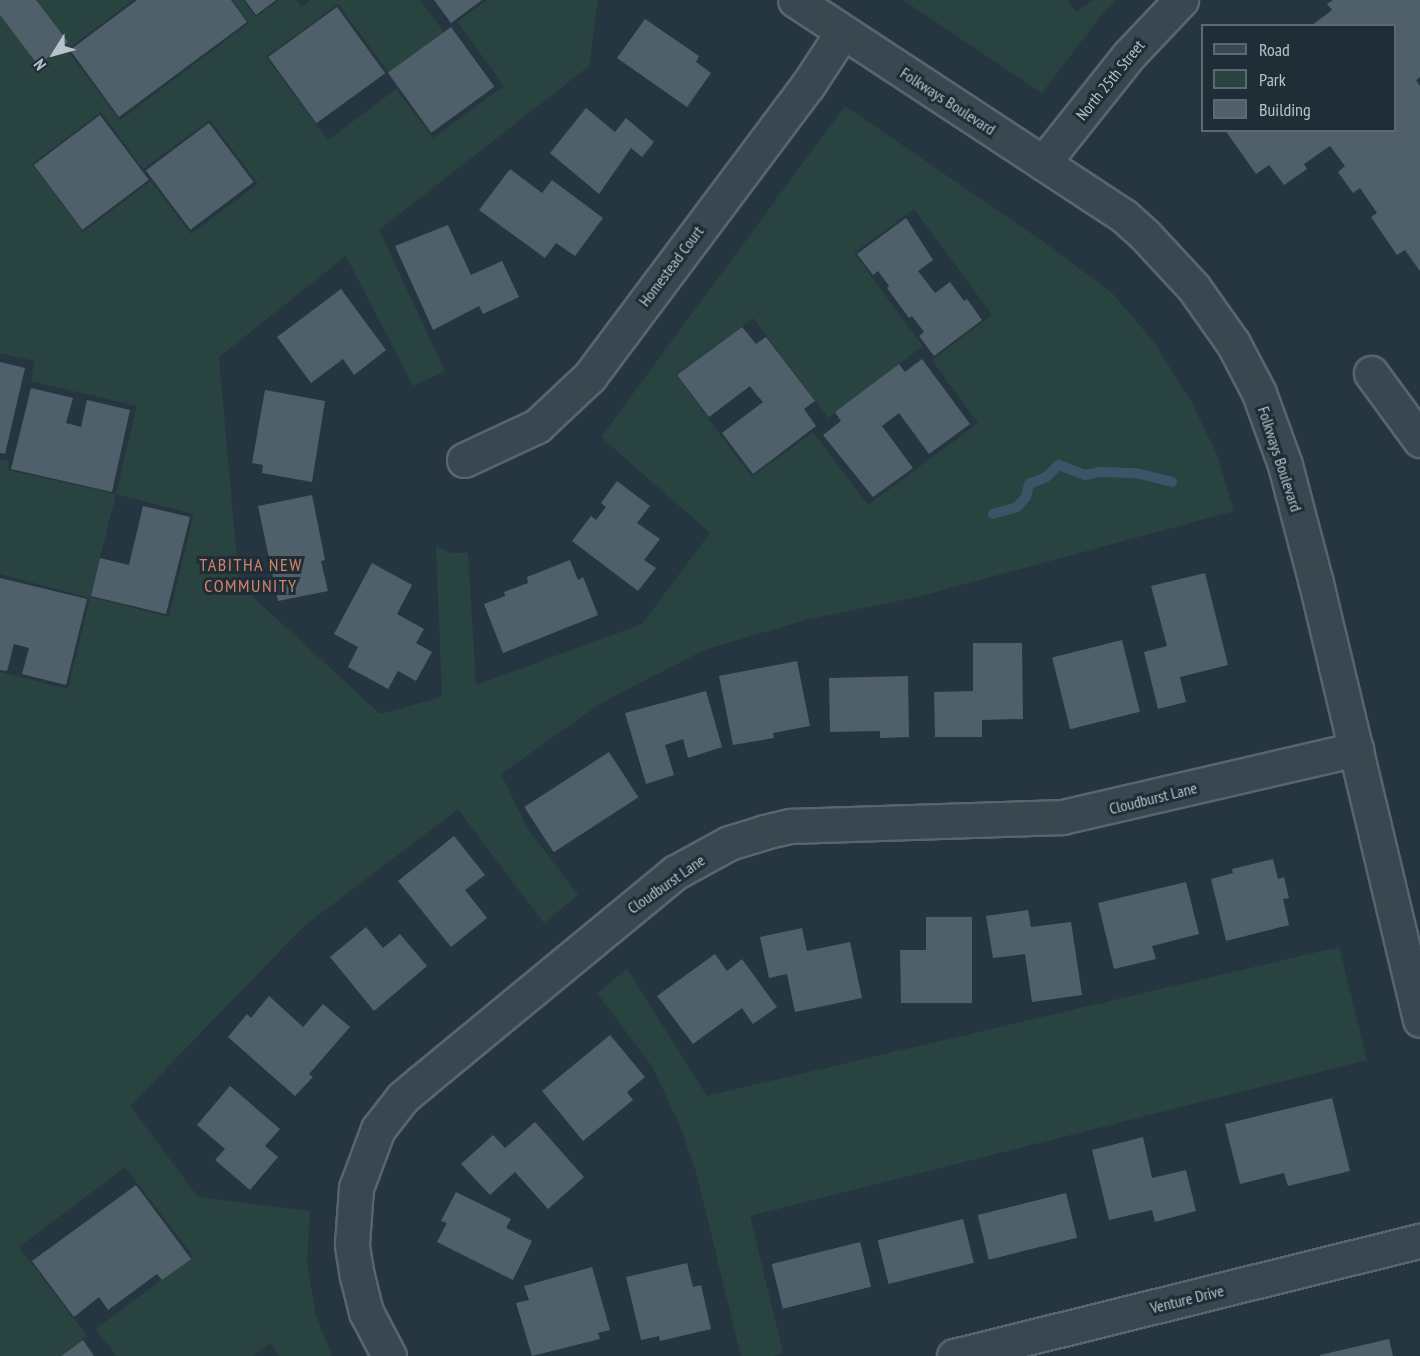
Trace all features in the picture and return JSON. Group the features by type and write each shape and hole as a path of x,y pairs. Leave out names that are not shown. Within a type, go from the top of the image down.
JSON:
{"street":[{"name":"Folkways Boulevard","path":"795,0 1124,216 1145,235 1194,288 1215,315 1250,375 1281,449 1316,583 1420,1020"},
{"name":"North 25th Street","path":"1044,163 1129,55 1181,0"},
{"name":"Homestead Court","path":"464,460 537,426 590,376 808,85 842,33"},
{"path":"1371,373 1420,440"},
{"name":"Cloudburst Lane","path":"389,1356 366,1312 354,1261 352,1211 361,1170 370,1145 388,1115 420,1082 631,907 698,859 745,837 809,824 1036,820 1089,813 1356,749"},
{"name":"Venture Drive","path":"954,1356 1420,1241"}],"green space":[{"path":"0,0 133,0 67,50 120,120 249,23 232,0 243,0 256,17 279,0 296,0 302,7 311,0 420,0 444,32 389,73 338,4 266,57 328,140 396,89 433,138 504,86 457,22 487,0 598,0 589,66 379,230 445,371 413,386 346,256 219,357 239,584 380,714 442,697 436,546 452,553 468,553 476,685 642,624 710,533 601,437 845,106 1038,238 1112,293 1153,341 1191,401 1217,455 1234,511 917,597 809,619 704,650 601,703 501,774 527,828 578,895 544,923 458,809 303,927 130,1106 198,1197 310,1211 307,1262 316,1316 332,1356 280,1356 270,1343 253,1356 117,1356 96,1329 193,1256 125,1167 19,1247 87,1336 60,1356 0,1356 0,672 68,689 90,598 0,574 0,459 9,461 8,470 116,494 137,406 31,381 35,361 0,353","holes":["101,112 143,169 210,120 258,184 191,234 151,181 83,232 32,164","914,209 992,315 932,360 978,423 868,505 813,432 752,477 676,375 753,318 828,418 923,346 854,253","116,494 194,514 169,617 90,597"]},
{"path":"903,0 1067,0 1076,12 1093,0 1116,0 1099,18 1042,93"},
{"path":"1339,947 1367,1060 750,1216 783,1353 773,1356 741,1356 696,1172 681,1128 653,1068 597,993 627,969 707,1096"}],"building":[{"path":"0,0 36,0 68,42 38,65 0,15"},
{"path":"137,0 231,0 247,22 119,117 70,50"},
{"path":"245,0 276,0 256,15"},
{"path":"434,0 482,0 451,23"},
{"path":"1333,0 1420,0 1420,77 1416,80 1420,86 1420,271 1405,250 1397,255 1371,217 1377,213 1360,188 1353,193 1338,172 1345,166 1330,146 1304,164 1307,169 1284,185 1269,165 1256,174 1226,132 1396,132 1396,24 1314,24 1332,10 1327,4"},
{"path":"337,7 385,73 316,123 268,57"},
{"path":"645,19 699,56 696,62 711,73 687,107 617,58"},
{"path":"451,27 494,87 431,133 388,73"},
{"path":"586,108 615,132 626,118 654,142 642,157 631,148 599,194 550,153"},
{"path":"100,115 149,180 82,230 34,165"},
{"path":"209,123 254,182 190,230 146,171"},
{"path":"510,169 542,193 552,180 603,218 575,256 556,243 545,258 479,210"},
{"path":"906,218 933,260 918,271 935,293 950,282 964,301 967,299 982,320 934,356 919,336 924,332 912,316 909,318 887,288 889,286 878,271 873,275 857,254"},
{"path":"448,225 471,275 502,261 519,297 483,314 479,306 433,330 395,246"},
{"path":"341,289 386,350 354,375 343,359 311,383 277,337"},
{"path":"742,327 756,344 766,337 815,401 804,409 816,426 753,474 722,433 763,402 750,386 709,417 677,375"},
{"path":"922,359 970,424 929,454 899,413 882,426 913,468 873,497 823,435 841,421 835,412 899,364 905,372"},
{"path":"0,362 25,368 5,454 0,453"},
{"path":"31,388 73,398 66,423 81,427 87,400 130,410 112,492 11,469"},
{"path":"265,390 325,401 312,482 262,473 263,465 252,463"},
{"path":"617,481 650,506 637,523 660,539 644,560 656,568 638,591 572,541 591,516 596,520 606,507 601,503"},
{"path":"312,495 325,560 321,561 328,591 278,601 258,506"},
{"path":"143,506 190,517 166,614 91,596 100,558 129,565"},
{"path":"570,560 578,580 583,577 598,615 503,653 484,604 505,596 504,592 528,583 527,577"},
{"path":"372,563 412,585 397,614 424,629 416,643 432,652 416,681 398,671 388,689 348,667 358,647 334,634"},
{"path":"1205,573 1228,665 1180,677 1186,702 1158,709 1144,652 1167,646 1151,586"},
{"path":"0,578 87,599 66,685 22,674 29,648 14,644 7,671 0,670"},
{"path":"1122,640 1140,712 1070,729 1052,657"},
{"path":"973,643 1022,643 1023,719 982,720 982,737 935,737 934,692 973,691"},
{"path":"797,661 810,726 773,733 774,738 733,745 719,676"},
{"path":"908,676 909,737 880,738 880,731 830,732 829,678"},
{"path":"706,691 722,747 688,758 683,739 665,745 674,775 646,784 625,713"},
{"path":"609,752 638,797 554,852 524,807"},
{"path":"454,836 485,875 465,890 487,918 451,947 398,881"},
{"path":"1273,859 1278,879 1284,877 1289,898 1283,899 1289,925 1226,941 1211,879 1233,873 1232,869"},
{"path":"1186,882 1199,934 1152,946 1156,959 1114,969 1098,903"},
{"path":"1028,910 1031,927 1071,922 1082,995 1032,1002 1025,954 993,958 986,916"},
{"path":"926,917 972,917 972,1003 901,1003 900,950 926,950"},
{"path":"366,927 383,948 400,934 427,966 374,1011 330,957"},
{"path":"802,928 807,951 850,942 862,998 795,1012 787,974 769,978 760,937"},
{"path":"715,954 727,971 742,959 777,1007 753,1024 742,1008 693,1044 657,996"},
{"path":"269,996 303,1027 323,1004 350,1027 309,1074 313,1077 295,1096 228,1037 247,1014 251,1018"},
{"path":"610,1035 645,1077 627,1092 633,1100 583,1141 542,1091"},
{"path":"230,1086 280,1129 265,1146 278,1157 250,1190 215,1160 225,1149 197,1125"},
{"path":"1332,1098 1350,1171 1288,1186 1284,1173 1240,1184 1225,1124"},
{"path":"535,1122 584,1177 548,1209 515,1172 490,1195 461,1164 493,1135 505,1148"},
{"path":"1143,1137 1152,1178 1186,1170 1196,1211 1155,1222 1152,1210 1109,1220 1092,1150"},
{"path":"136,1185 191,1259 162,1280 157,1274 108,1310 99,1297 74,1317 32,1261"},
{"path":"456,1192 511,1219 506,1228 532,1241 513,1280 437,1242 447,1223 441,1221"},
{"path":"1066,1193 1077,1238 989,1260 978,1215"},
{"path":"963,1219 974,1263 889,1284 878,1240"},
{"path":"860,1242 871,1287 783,1309 772,1264"},
{"path":"687,1263 693,1287 701,1285 711,1329 660,1341 659,1336 641,1340 626,1277"},
{"path":"592,1267 610,1330 598,1333 600,1339 532,1356 516,1303 529,1300 524,1286"},
{"path":"1389,1339 1393,1356 1320,1356 1320,1355"},
{"path":"83,1340 94,1356 61,1356"}],"waterway":[{"path":"993,514 1017,507 1026,497 1029,484 1046,477 1059,465 1085,475 1101,472 1136,473 1172,482"}],"district":[{"name":"TABITHA NEW COMMUNITY","path":"251,576"}]}
